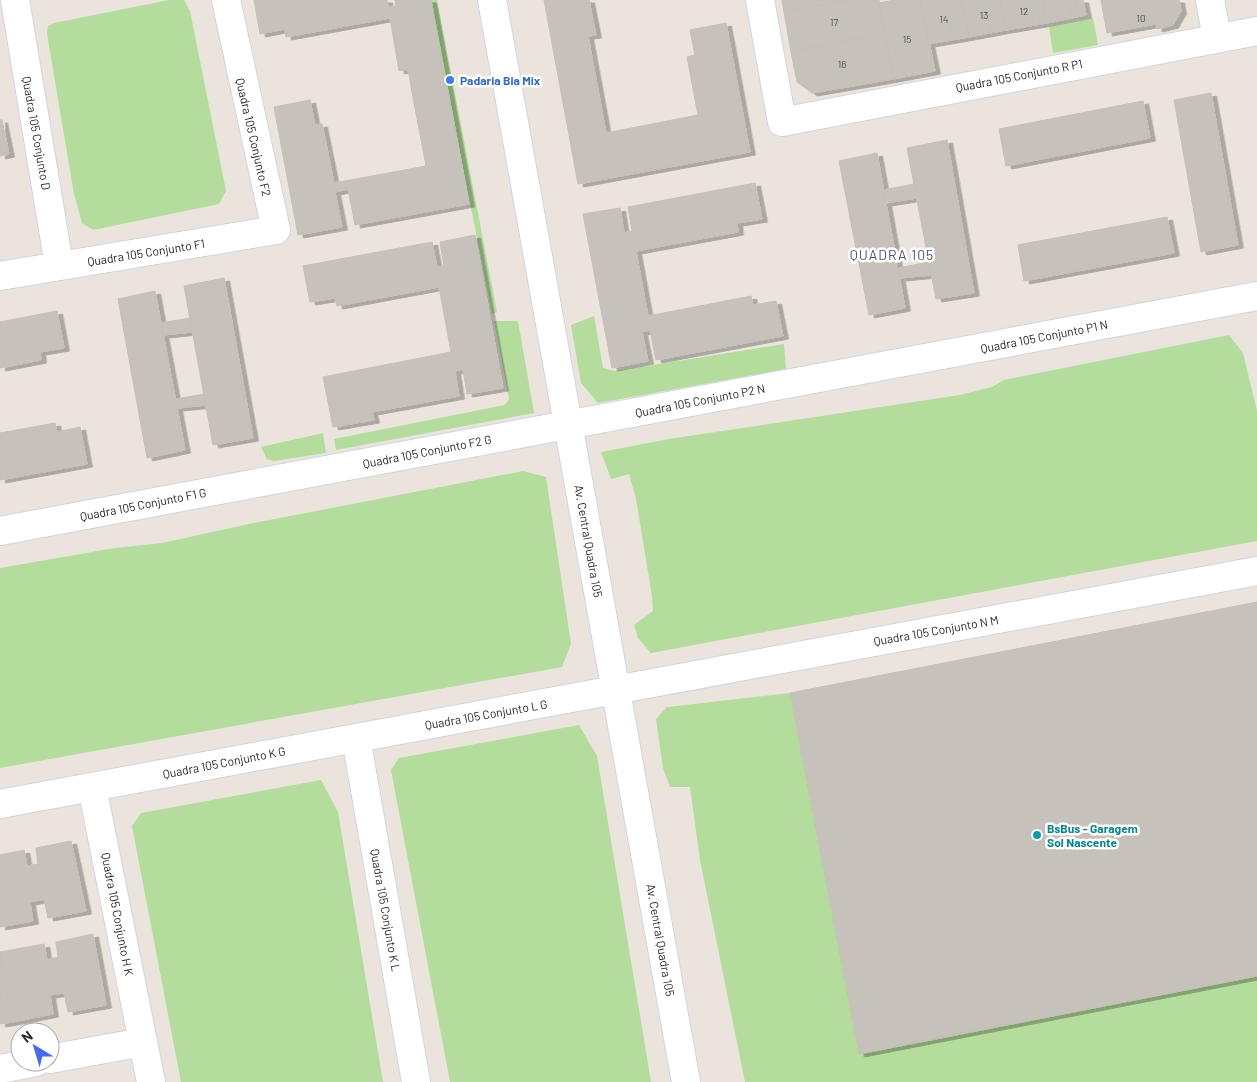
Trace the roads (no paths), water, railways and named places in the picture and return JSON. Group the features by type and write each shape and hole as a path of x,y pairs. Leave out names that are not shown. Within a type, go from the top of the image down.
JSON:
{"street":[{"name":"Quadra 105 Conjunto D","path":"15,0 60,265"},
{"name":"Quadra 105 Conjunto F2","path":"226,0 276,230 232,238"},
{"name":"Av. Central Quadra 105","path":"492,0 686,1082"},
{"name":"Quadra 105 Conjunto R P1","path":"760,0 782,122 1257,31"},
{"path":"1210,0 1217,38"},
{"name":"Quadra 105 Conjunto F1","path":"0,276 232,238"},
{"name":"Quadra 105 Conjunto P1 N","path":"831,376 1257,296"},
{"name":"Quadra 105 Conjunto P2 N","path":"568,425 831,376"},
{"name":"Quadra 105 Conjunto F2 G","path":"286,477 568,425"},
{"name":"Quadra 105 Conjunto F1 G","path":"0,530 286,477"},
{"name":"Quadra 105 Conjunto N M","path":"616,690 1257,571"},
{"name":"Quadra 105 Conjunto L G","path":"356,738 616,690"},
{"name":"Quadra 105 Conjunto K G","path":"0,804 356,738"},
{"name":"Quadra 105 Conjunto K L","path":"356,738 416,1082"},
{"name":"Quadra 105 Conjunto H K","path":"92,787 151,1082"},
{"path":"60,1058 143,1042"}],"place":[{"name":"Padaria Bia Mix","path":"450,80"},
{"name":"BsBus - Garagem Sol Nascente","path":"1037,835"}],"district":[{"name":"QUADRA 105","path":"892,254"}]}
